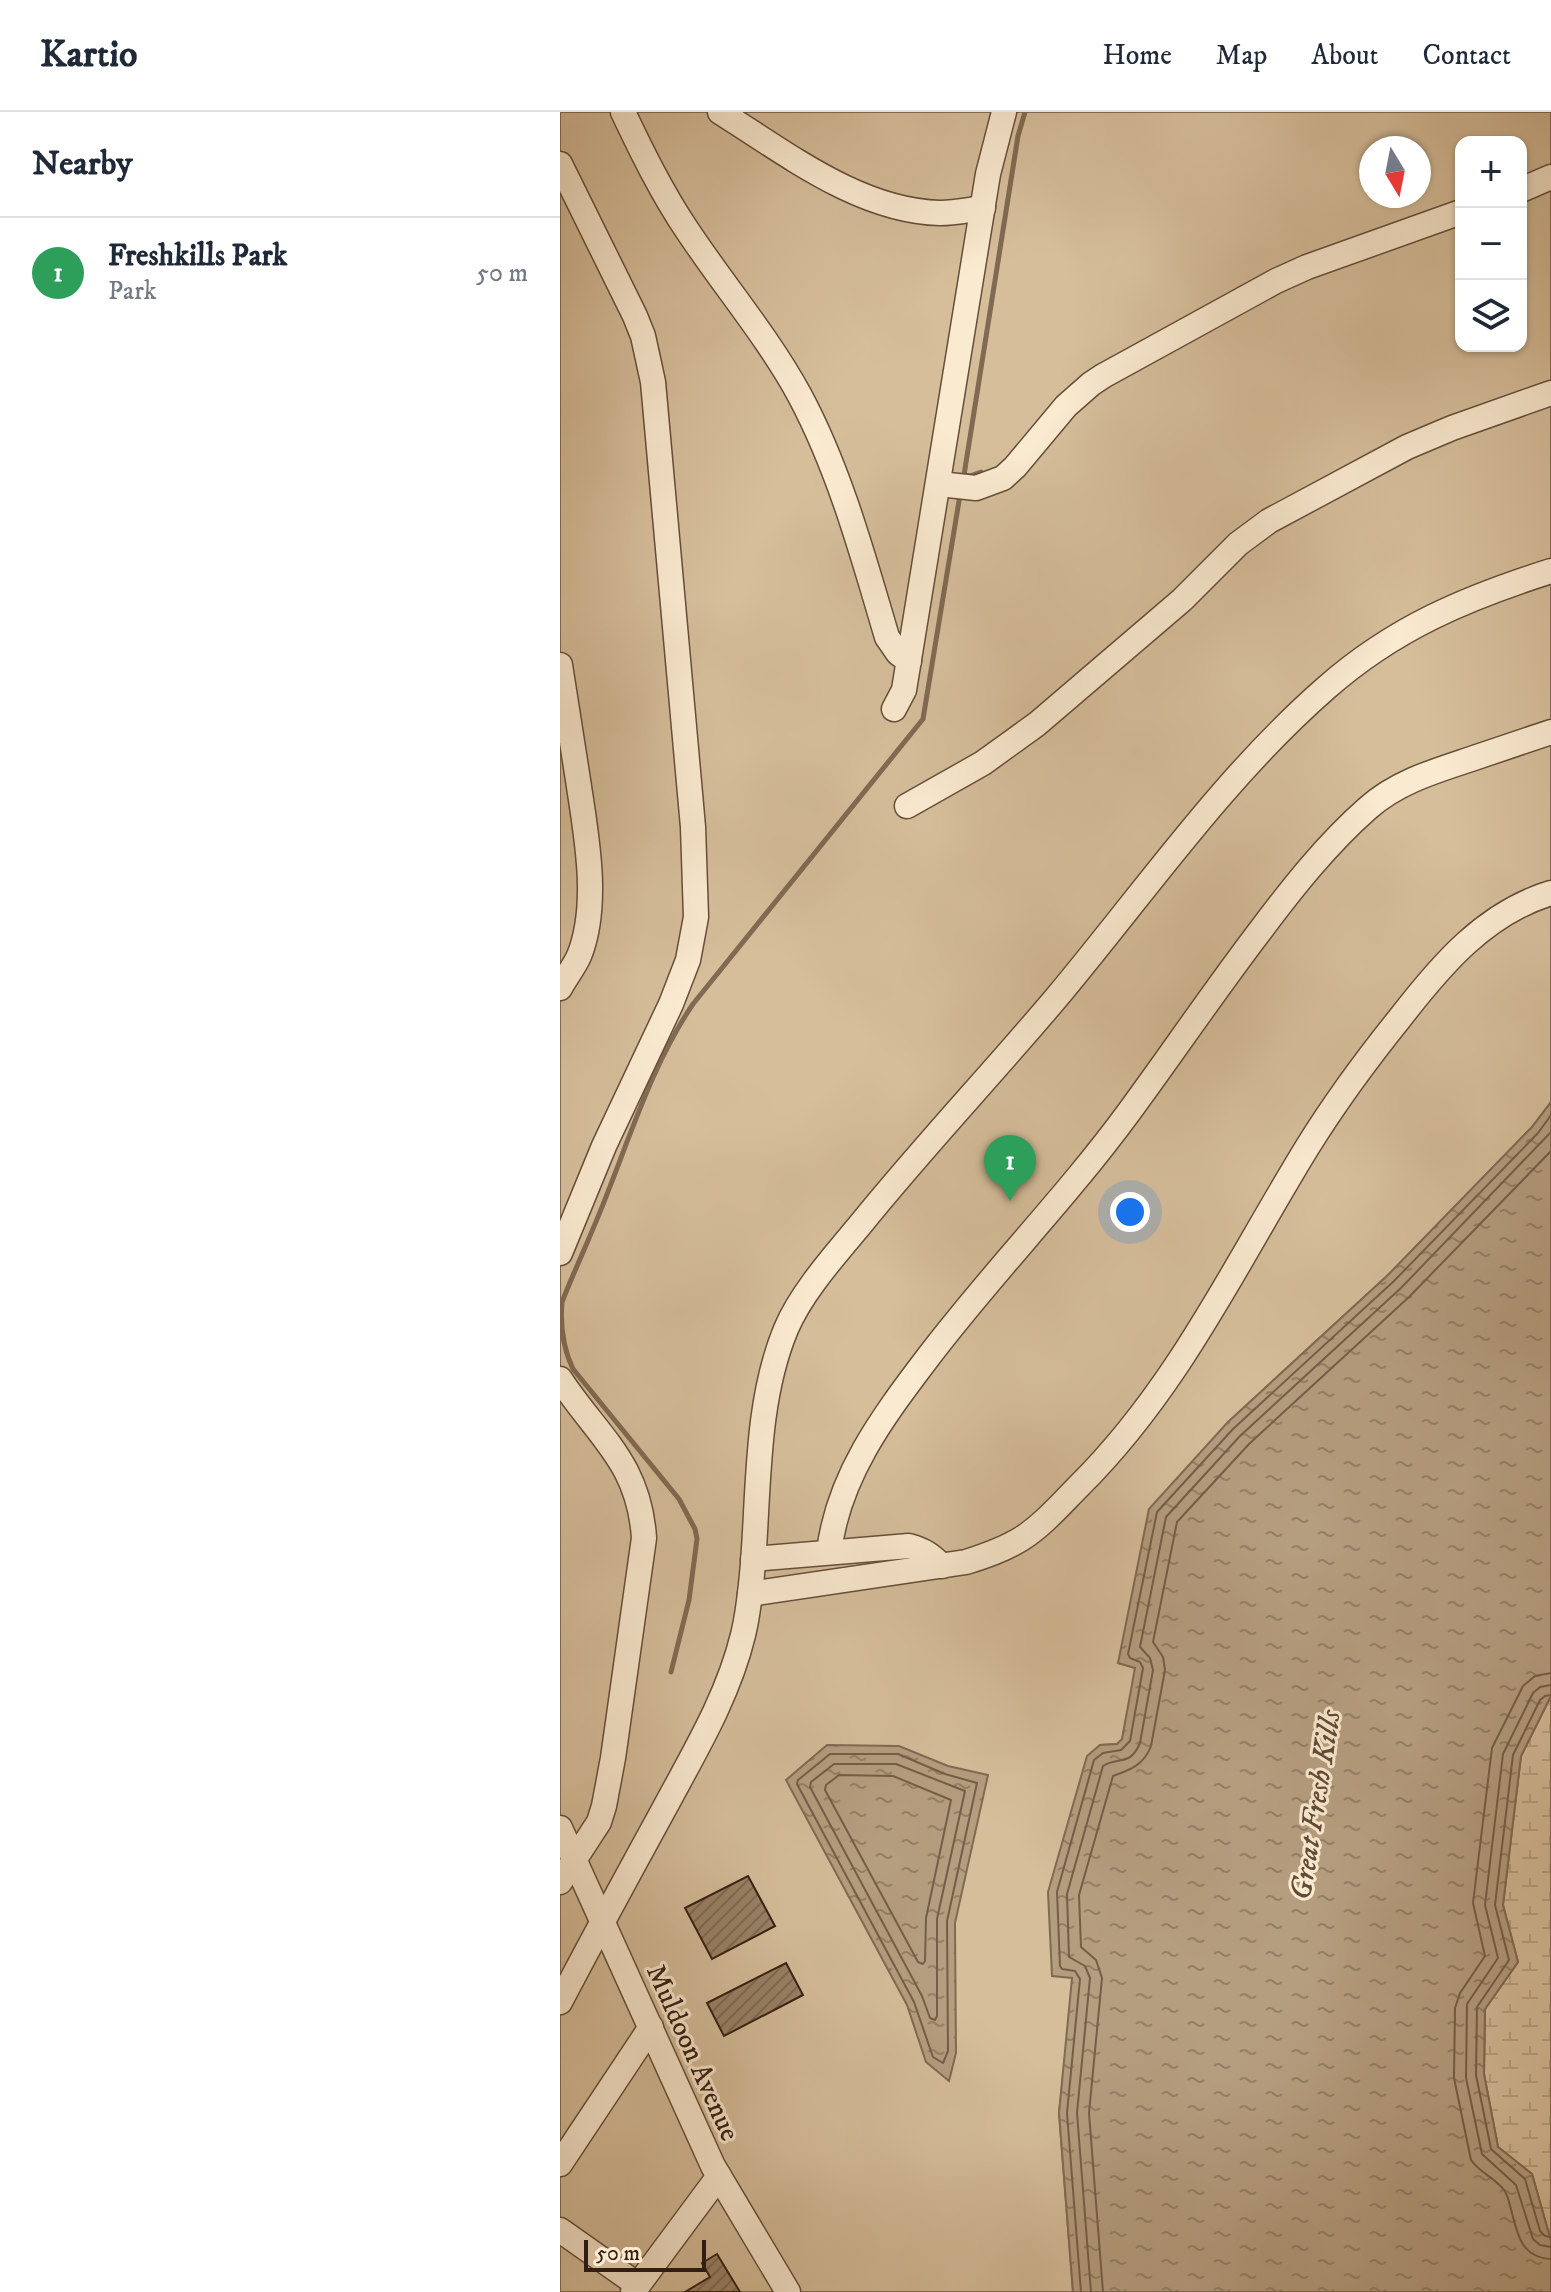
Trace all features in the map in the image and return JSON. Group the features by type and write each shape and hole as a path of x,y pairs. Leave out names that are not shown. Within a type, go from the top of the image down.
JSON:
{"street":[{"path":"623,112 674,210 776,355 801,397 841,493 887,637 898,653 909,661"},
{"path":"720,112 813,170 874,199 939,213 983,208"},
{"path":"894,709 904,690 988,174 1004,112"},
{"path":"560,164 635,316 643,336 653,382 693,827 696,899 693,941 680,982 615,1121 560,1253"},
{"path":"1527,187 1551,177"},
{"path":"939,484 976,488 995,483 1015,467 1080,392 1103,376 1276,281 1455,214"},
{"path":"907,806 983,763 1037,724 1182,600 1238,544 1269,521 1407,447 1551,393"},
{"path":"560,2002 706,1731 738,1654 750,1594 767,1400 787,1326 806,1296 882,1198 1057,996 1188,834 1264,747 1317,696 1379,647 1432,616 1498,588 1551,571"},
{"path":"560,665 584,819 589,875 583,943 560,988"},
{"path":"829,1552 834,1520 848,1480 887,1412 958,1317 1128,1114 1214,993 1318,858 1369,807 1409,781 1551,732"},
{"path":"750,1594 966,1562 998,1552 1045,1520 1110,1456 1159,1394 1356,1072 1419,994 1473,935 1505,912 1551,893"},
{"path":"560,1379 629,1476 641,1507 644,1538 604,1806 599,1822 560,1882"},
{"path":"753,1559 909,1546 924,1550 942,1566"},
{"name":"Muldoon Avenue","path":"560,1828 719,2176 788,2292"},
{"path":"560,2164 651,2027"},
{"path":"560,2230 636,2288 719,2176"}],"green space":[{"path":"560,112 1551,112 1551,1102 1532,1127 1388,1275 1227,1423 1118,1663 1136,1668 1122,1740 1117,1744 1100,1745 1059,2113 1073,2292 560,2292"},
{"path":"1551,1696 1551,2241 1532,2174 1498,2147 1484,2074 1485,2009 1518,1962 1503,1905 1521,1756"}],"water":[{"name":"Great Fresh Kills","path":"1551,1102 1551,1696 1521,1756 1503,1905 1518,1962 1485,2009 1484,2074 1498,2147 1532,2174 1551,2241 1551,2292 1073,2292 1059,2113 1072,1978 1052,1976 1048,1892 1087,1756 1100,1745 1117,1744 1122,1739 1135,1668 1118,1663 1149,1509 1227,1423 1388,1275 1532,1127"},
{"path":"827,1745 899,1746 948,1766 988,1775 955,1923 956,2053 949,2081 926,2062 907,2005 786,1780"}],"building":[{"path":"748,1876 775,1926 712,1959 685,1908"},
{"path":"786,1963 803,1995 724,2036 707,2003"},
{"path":"717,2254 740,2292 685,2292 710,2277 702,2263"}],"waterway":[{"path":"981,472 964,475 1018,136 1025,112"},
{"path":"671,1672 689,1600 697,1539 695,1529 679,1499 573,1369 563,1337 562,1302 646,1094 667,1048 693,1004 923,719 960,495"}],"place":[{"name":"Freshkills Park","path":"1010,1201"}]}
